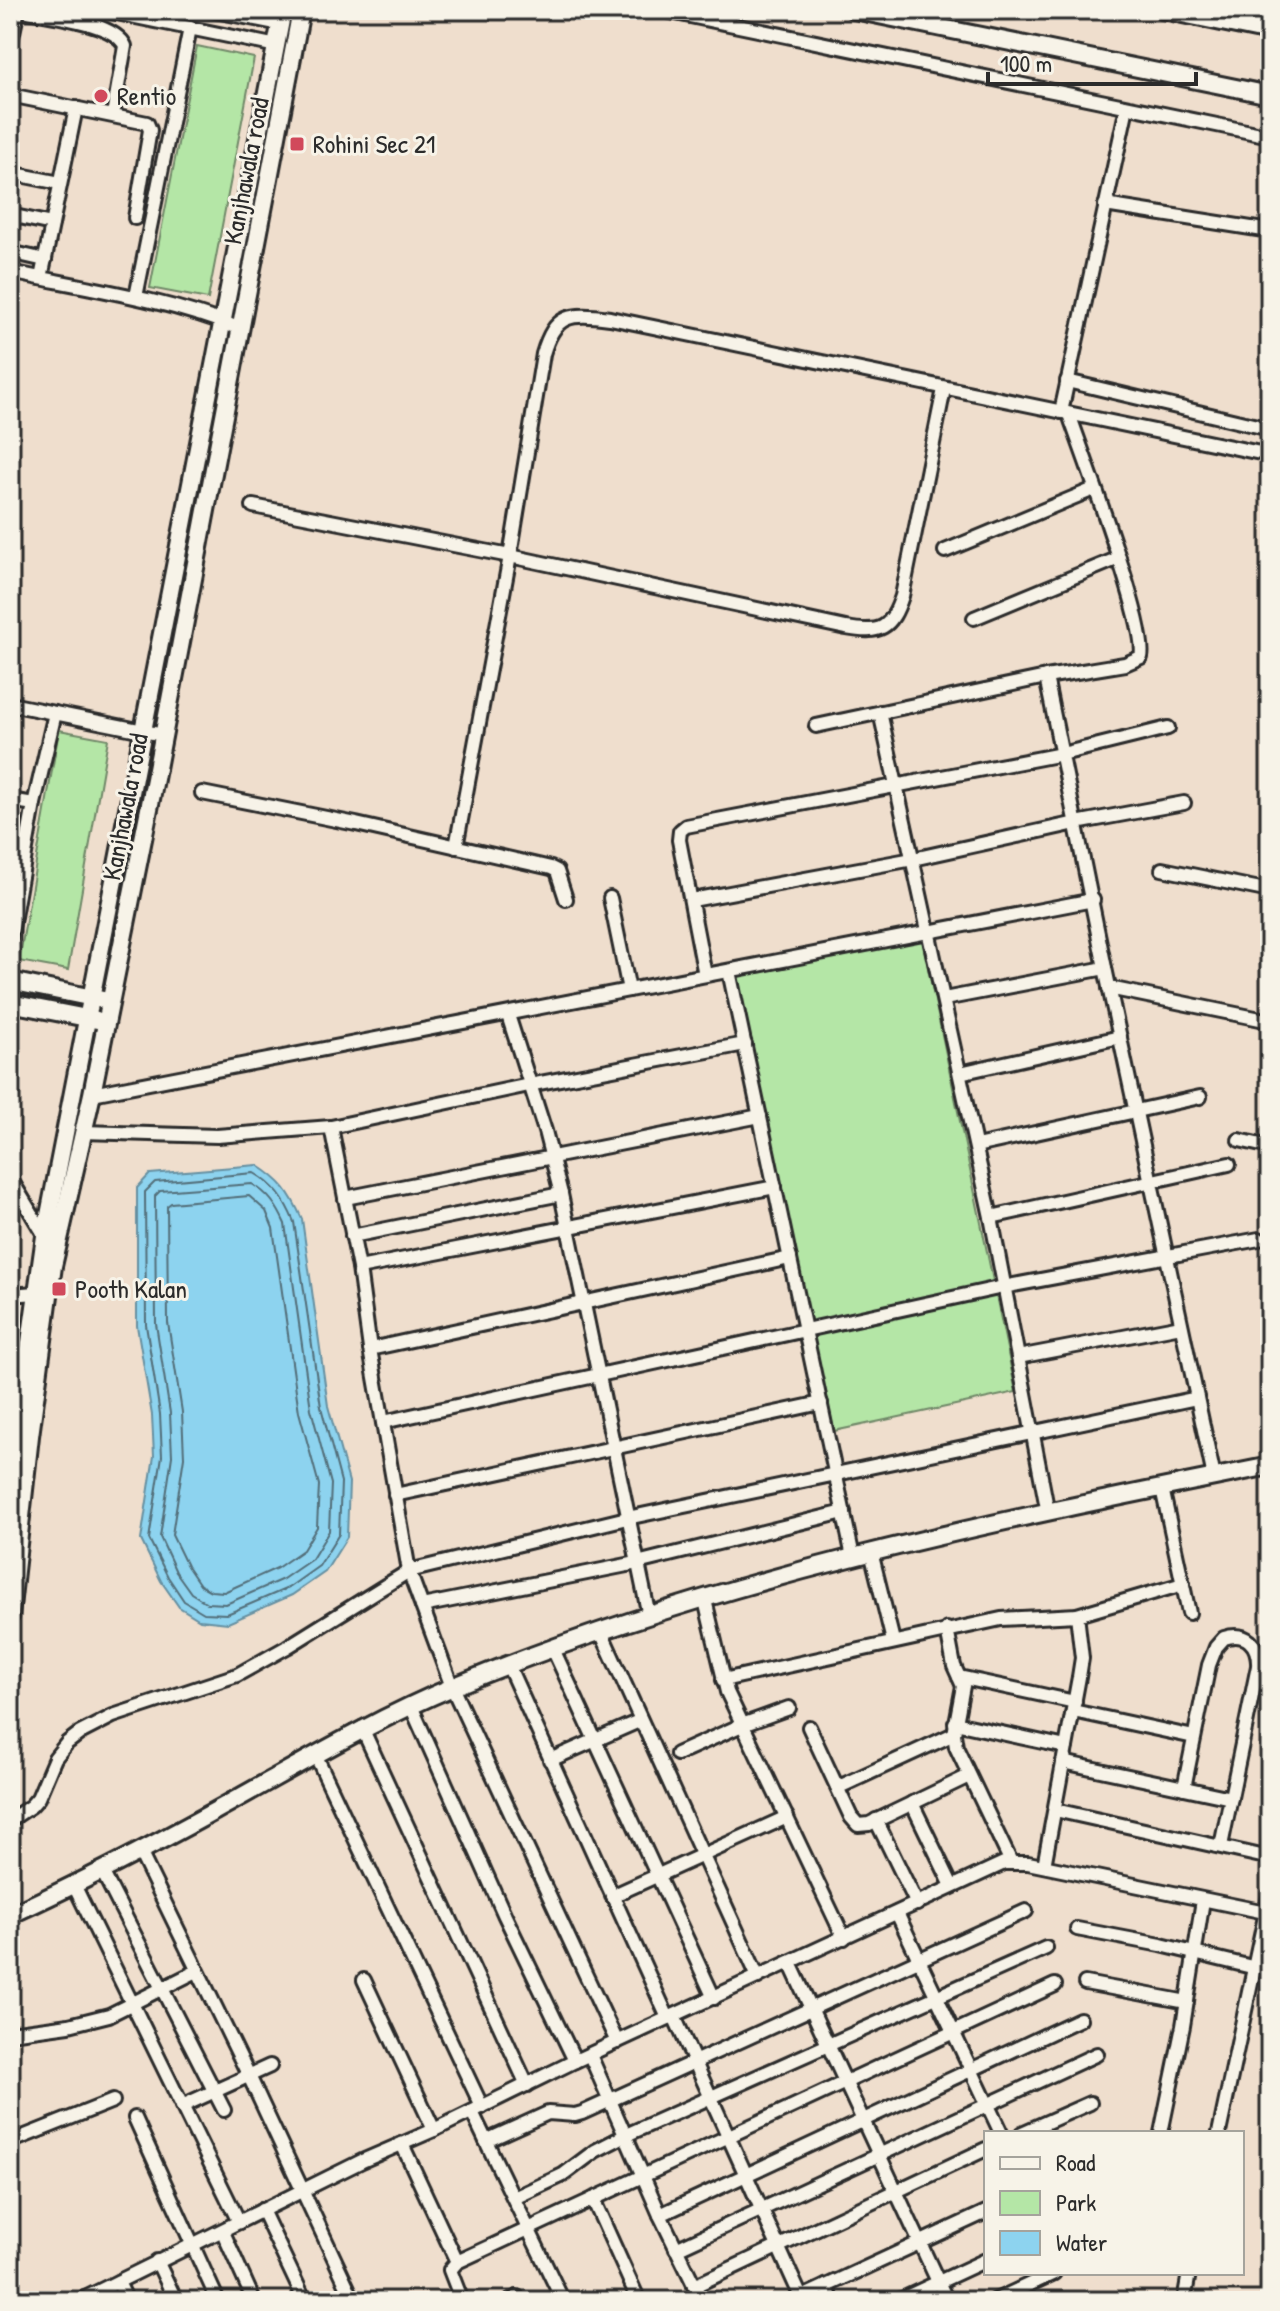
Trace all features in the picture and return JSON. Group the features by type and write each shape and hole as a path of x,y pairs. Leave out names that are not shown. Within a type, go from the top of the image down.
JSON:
{"main road":[{"name":"Kanjhawala road","path":"10,1616 53,1266 92,1094 163,735 301,10"},
{"path":"854,10 1270,95"},
{"path":"1163,10 1270,32"},
{"name":"Kanjhawala road","path":"10,1484 18,1367 36,1293 282,17"},
{"path":"10,981 110,1001"},
{"path":"10,1003 106,1022"},
{"path":"10,1915 140,1852 362,1728 508,1665 649,1616 871,1552 1270,1466"}],"street":[{"path":"10,46 20,10 106,28 121,37 125,46 113,115"},
{"path":"102,10 277,46"},
{"path":"210,10 282,17"},
{"path":"661,10 1270,136"},
{"path":"136,297 190,28"},
{"path":"10,95 142,121 150,127 135,218"},
{"path":"816,726 1046,677 1125,664 1141,657 1141,635 1119,558 1065,413 1067,381 1127,107"},
{"path":"41,278 76,108"},
{"path":"10,173 60,183"},
{"path":"1105,205 1270,231"},
{"path":"10,215 52,224"},
{"path":"10,252 45,260"},
{"path":"10,272 188,309 241,329"},
{"path":"456,847 510,556 543,354 555,326 567,317 590,315 610,318 1270,455"},
{"path":"1067,381 1270,429"},
{"path":"253,506 510,556 863,631 884,627 895,617 902,596 944,389"},
{"path":"945,551 1094,489"},
{"path":"974,618 1119,558"},
{"path":"1046,677 1214,1477"},
{"path":"10,704 163,735"},
{"path":"880,712 991,1217 1048,1513"},
{"path":"10,939 34,804 55,713"},
{"path":"705,975 679,840 680,831 686,826 1062,754 1168,728"},
{"path":"202,793 554,869 566,899"},
{"path":"11,803 34,804"},
{"path":"692,900 913,859 1184,803"},
{"path":"1162,869 1270,891"},
{"path":"610,898 629,990"},
{"path":"92,1094 1093,900"},
{"path":"944,999 1105,968"},
{"path":"729,971 853,1557"},
{"path":"1109,988 1270,1021"},
{"path":"508,1015 561,1194 581,1303 649,1616"},
{"path":"960,1073 1120,1037"},
{"path":"83,1132 217,1136 331,1127 745,1044"},
{"path":"976,1146 1200,1097"},
{"path":"345,1198 760,1116"},
{"path":"331,1127 359,1268 409,1571 452,1687 617,2042"},
{"path":"1239,1140 1270,1147"},
{"path":"991,1217 1229,1164"},
{"path":"10,1178 45,1236"},
{"path":"359,1268 775,1187"},
{"path":"352,1236 561,1194"},
{"path":"383,1422 1003,1287 1259,1239"},
{"path":"370,1349 790,1258"},
{"path":"10,1295 36,1293"},
{"path":"1018,1357 1181,1326"},
{"path":"10,1820 38,1798 55,1758 80,1733 113,1716 237,1675 409,1571 627,1518 1197,1398"},
{"path":"395,1495 821,1403"},
{"path":"1162,1488 1189,1613"},
{"path":"422,1606 637,1563 844,1512"},
{"path":"871,1552 893,1641"},
{"path":"723,1680 1001,1619 1077,1615 1183,1584"},
{"path":"705,1600 723,1680 844,1938"},
{"path":"1044,1866 1082,1658 1077,1615"},
{"path":"947,1629 963,1694 955,1728 969,1776 1011,1862"},
{"path":"601,1632 700,1856 758,1977"},
{"path":"1184,1788 1209,1665 1216,1647 1224,1638 1243,1636 1252,1641 1259,1654 1258,1666 1221,1846"},
{"path":"553,1649 714,1998"},
{"path":"508,1665 612,1896 711,2097 778,2246 797,2299 984,2213"},
{"path":"959,1677 1194,1737"},
{"path":"411,1706 505,1916 575,2061"},
{"path":"677,1754 789,1708"},
{"path":"550,1760 639,1721"},
{"path":"809,1727 855,1823 864,1825 969,1776"},
{"path":"362,1728 527,2085"},
{"path":"839,1787 955,1728 1066,1747"},
{"path":"315,1754 477,2110 486,2141 563,2301"},
{"path":"1063,1762 1231,1798"},
{"path":"912,1803 952,1886"},
{"path":"1055,1810 1270,1858"},
{"path":"612,1896 787,1817"},
{"path":"876,1820 917,1904"},
{"path":"140,1852 354,2301"},
{"path":"79,2301 302,2190 990,1868 1011,1862 1044,1866 1268,1912"},
{"path":"102,1871 224,2110"},
{"path":"74,1885 239,2222"},
{"path":"1219,2131 1270,1893"},
{"path":"1161,2131 1203,1900"},
{"path":"486,2141 548,2113 575,2115 1026,1911"},
{"path":"897,1913 1000,2131"},
{"path":"1077,1929 1256,1968"},
{"path":"514,2198 576,2168 595,2151 626,2135 1046,1948"},
{"path":"790,1963 947,2301"},
{"path":"10,2033 91,2020 133,2005 197,1971"},
{"path":"364,1980 434,2130"},
{"path":"1085,1983 1187,2002"},
{"path":"462,2301 450,2270 457,2262 1055,1985"},
{"path":"660,2215 1080,2019"},
{"path":"676,2249 1097,2054"},
{"path":"590,2055 660,2215 702,2301"},
{"path":"182,2106 270,2066"},
{"path":"10,2142 113,2101"},
{"path":"1027,2131 1090,2103"},
{"path":"135,2118 218,2301"},
{"path":"402,2144 457,2262"},
{"path":"694,2286 984,2150"},
{"path":"593,2199 639,2301"},
{"path":"262,2210 305,2301"},
{"path":"223,2232 254,2301"},
{"path":"157,2261 176,2301"},
{"path":"898,2301 984,2261"},
{"path":"994,2301 1050,2275"},
{"path":"1184,2301 1189,2275"},
{"path":"118,2282 127,2301"},
{"path":"826,2286 833,2301"}],"green space":[{"path":"197,46 254,58 208,299 150,288"},
{"path":"59,730 108,739 68,970 19,961"},
{"path":"922,938 1016,1392 834,1431 737,976"}],"water":[{"path":"257,1165 284,1188 302,1219 328,1406 349,1482 347,1537 325,1572 292,1595 228,1623 200,1620 179,1607 161,1581 141,1540 154,1456 152,1415 137,1326 137,1188 150,1174"}],"place":[{"name":"Rentio","path":"101,96"},
{"name":"Rohini Sec 21","path":"297,144"},
{"name":"Pooth Kalan","path":"59,1289"}]}
